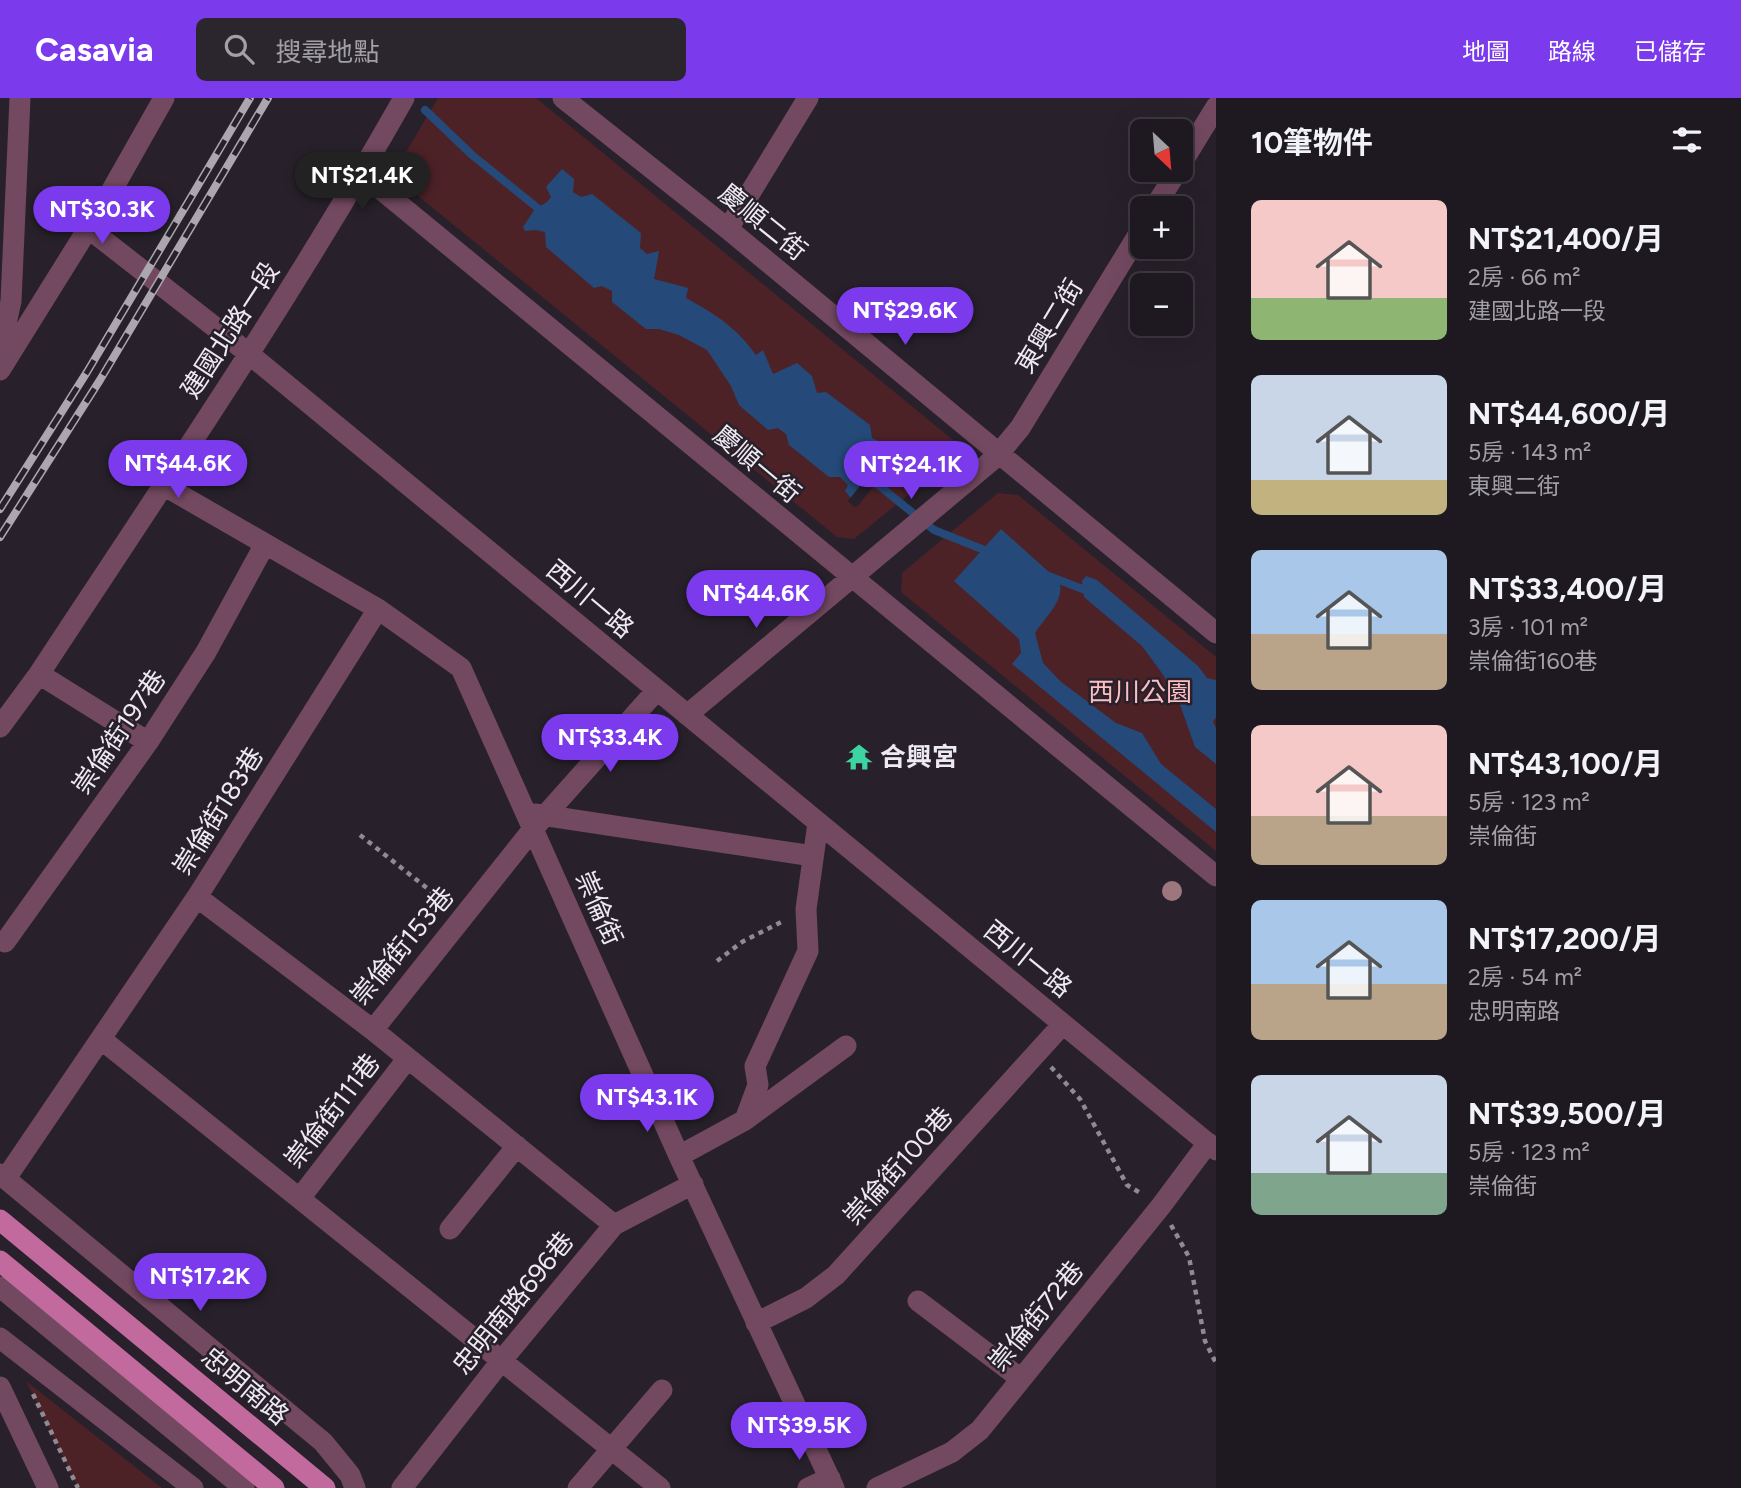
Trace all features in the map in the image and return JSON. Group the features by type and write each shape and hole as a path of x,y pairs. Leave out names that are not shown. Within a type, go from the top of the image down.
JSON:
{"main road":[{"name":"忠明南路","path":"0,1220 325,1488"},
{"path":"0,1261 274,1488"}],"street":[{"path":"0,351 11,301 20,98"},
{"path":"0,370 112,190 164,98"},
{"name":"建國北路一段","path":"0,727 39,674 282,303 404,98"},
{"name":"慶順二街","path":"563,98 728,229 1216,633"},
{"path":"728,229 808,98"},
{"path":"1194,143 1216,107"},
{"name":"慶順一街","path":"361,173 1216,876"},
{"name":"西川一路","path":"88,228 248,353 1212,1147"},
{"name":"東興二街","path":"852,578 1000,453 1020,428 1130,248"},
{"name":"崇倫街","path":"163,485 379,611 461,668 534,819 680,1156 832,1483"},
{"name":"崇倫街197巷","path":"5,942 148,742 206,652 265,544"},
{"path":"687,715 852,578"},
{"name":"崇倫街183巷","path":"2,1182 197,897 379,611"},
{"path":"39,674 148,742"},
{"name":"崇倫街153巷","path":"197,897 373,1030 463,916 534,819 657,690"},
{"path":"534,819 813,856"},
{"path":"745,1120 758,1085 755,1066 808,951 806,909 818,823"},
{"name":"崇倫街100巷","path":"756,1322 806,1298 836,1275 1063,1024"},
{"name":"崇倫街111巷","path":"373,1030 614,1225"},
{"path":"101,1039 660,1488"},
{"path":"680,1156 745,1120 846,1046"},
{"name":"崇倫街111巷","path":"300,1198 408,1058"},
{"path":"450,1229 517,1146"},
{"name":"崇倫街72巷","path":"877,1488 951,1452 980,1430 1212,1147"},
{"path":"2,1182 312,1450 342,1488"},
{"path":"2,1182 323,1442 350,1475 355,1488"},
{"name":"忠明南路696巷","path":"402,1488 502,1360 614,1225 693,1184"},
{"path":"0,1287 244,1488"},
{"path":"918,1301 1021,1379"},
{"path":"0,1338 193,1488"},
{"path":"0,1387 48,1488"},
{"path":"578,1488 662,1390"},
{"path":"808,1488 832,1483"}],"path":[{"path":"360,835 463,916"},
{"path":"717,961 742,942 806,909"}],"green space":[{"path":"438,98 536,98 953,440 951,460 854,539 837,537 401,182 399,164"},
{"name":"西川公園","path":"998,493 1018,495 1216,657 1216,851 901,592 902,573"},
{"path":"26,1381 162,1488 78,1488"}],"water":[{"path":"562,169 574,179 573,192 581,197 592,194 641,233 640,248 647,254 659,251 654,279 688,288 686,298 724,322 756,355 763,350 773,374 797,363 812,376 817,393 826,392 870,425 872,438 880,442 890,441 898,449 856,504 845,491 848,485 840,477 829,477 789,445 786,434 778,428 768,430 739,405 731,386 707,350 679,335 659,329 646,329 612,302 612,291 602,286 594,288 546,247 545,232 525,231 523,227 535,209 551,197 546,187"},
{"path":"1001,529 1059,581 1060,595 1057,602 1035,633 1043,663 1060,681 1116,723 1142,733 1161,764 1216,809 1216,832 1012,664 1021,653 1019,639 954,581"},
{"path":"1086,576 1097,580 1198,666 1207,678 1216,680 1216,717 1213,722 1216,728 1216,764 1195,747 1178,699 1172,695 1164,676 1142,646 1084,597 1082,581"}],"pier":[{"path":"895,441 901,451 858,506 854,507 848,501"}],"waterway":[{"path":"425,110 472,155 545,214"},
{"path":"867,476 934,530 992,553"},
{"path":"1046,575 1093,593"}],"railway":[{"path":"0,509 87,372 250,98"},
{"path":"0,537 100,380 268,98"}],"place":[{"name":"合興宮","path":"859,757"}]}
